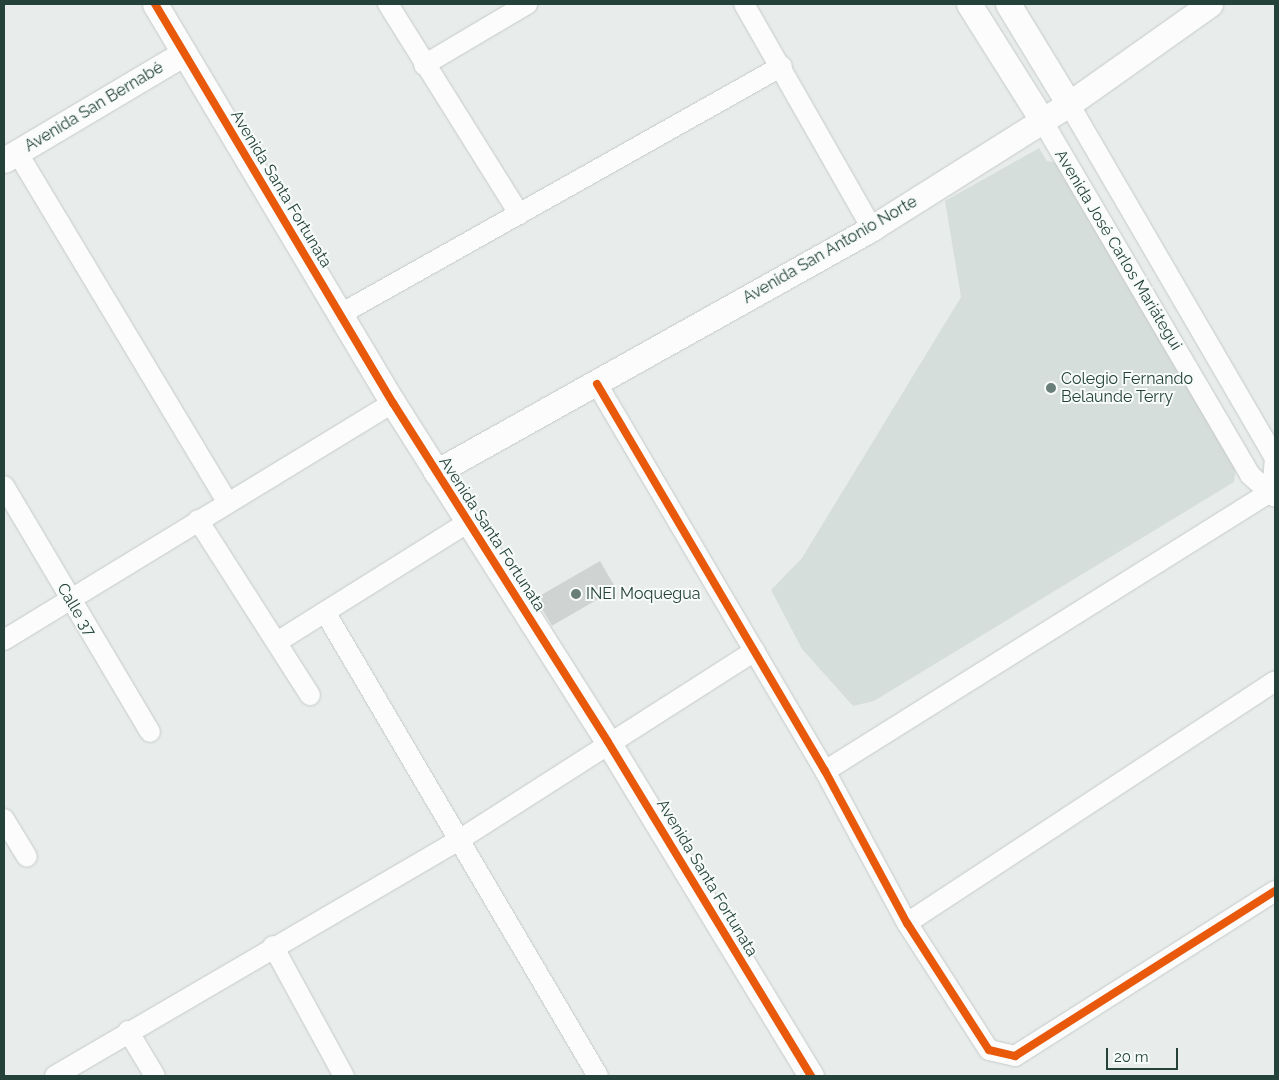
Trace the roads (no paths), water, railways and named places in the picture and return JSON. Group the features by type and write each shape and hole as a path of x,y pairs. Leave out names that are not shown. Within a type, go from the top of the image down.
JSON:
{"street":[{"name":"Avenida Santa Fortunata","path":"154,4 339,315 436,472 608,742 811,1076"},
{"path":"388,4 424,66 519,214"},
{"path":"424,66 527,4"},
{"path":"744,4 782,66 872,228"},
{"name":"Avenida José Carlos Mariátegui","path":"969,4 1042,120 1250,475 1274,492"},
{"name":"Avenida José Carlos Mariátegui","path":"1008,4 1069,104 1275,458 1274,492"},
{"name":"Avenida San Antonio Norte","path":"436,472 872,228 1069,104 1210,4"},
{"name":"Avenida San Bernabé","path":"10,156 184,54"},
{"path":"339,315 782,66"},
{"path":"10,156 226,502"},
{"path":"596,384 825,771 907,923 989,1050 1015,1056 1275,891"},
{"path":"4,640 226,502 393,403"},
{"name":"Calle 37","path":"4,486 69,599 150,732"},
{"path":"825,771 1274,492"},
{"path":"198,520 310,695"},
{"path":"277,642 468,522"},
{"path":"325,612 598,1076"},
{"path":"55,1076 272,946 459,840 608,742 755,651"},
{"path":"907,923 1275,681"},
{"path":"4,819 27,857"},
{"path":"272,946 344,1076"},
{"path":"128,1031 155,1076"}],"place":[{"name":"Colegio Fernando Belaunde Terry","path":"1051,388"},
{"name":"INEI Moquegua","path":"576,594"}]}
